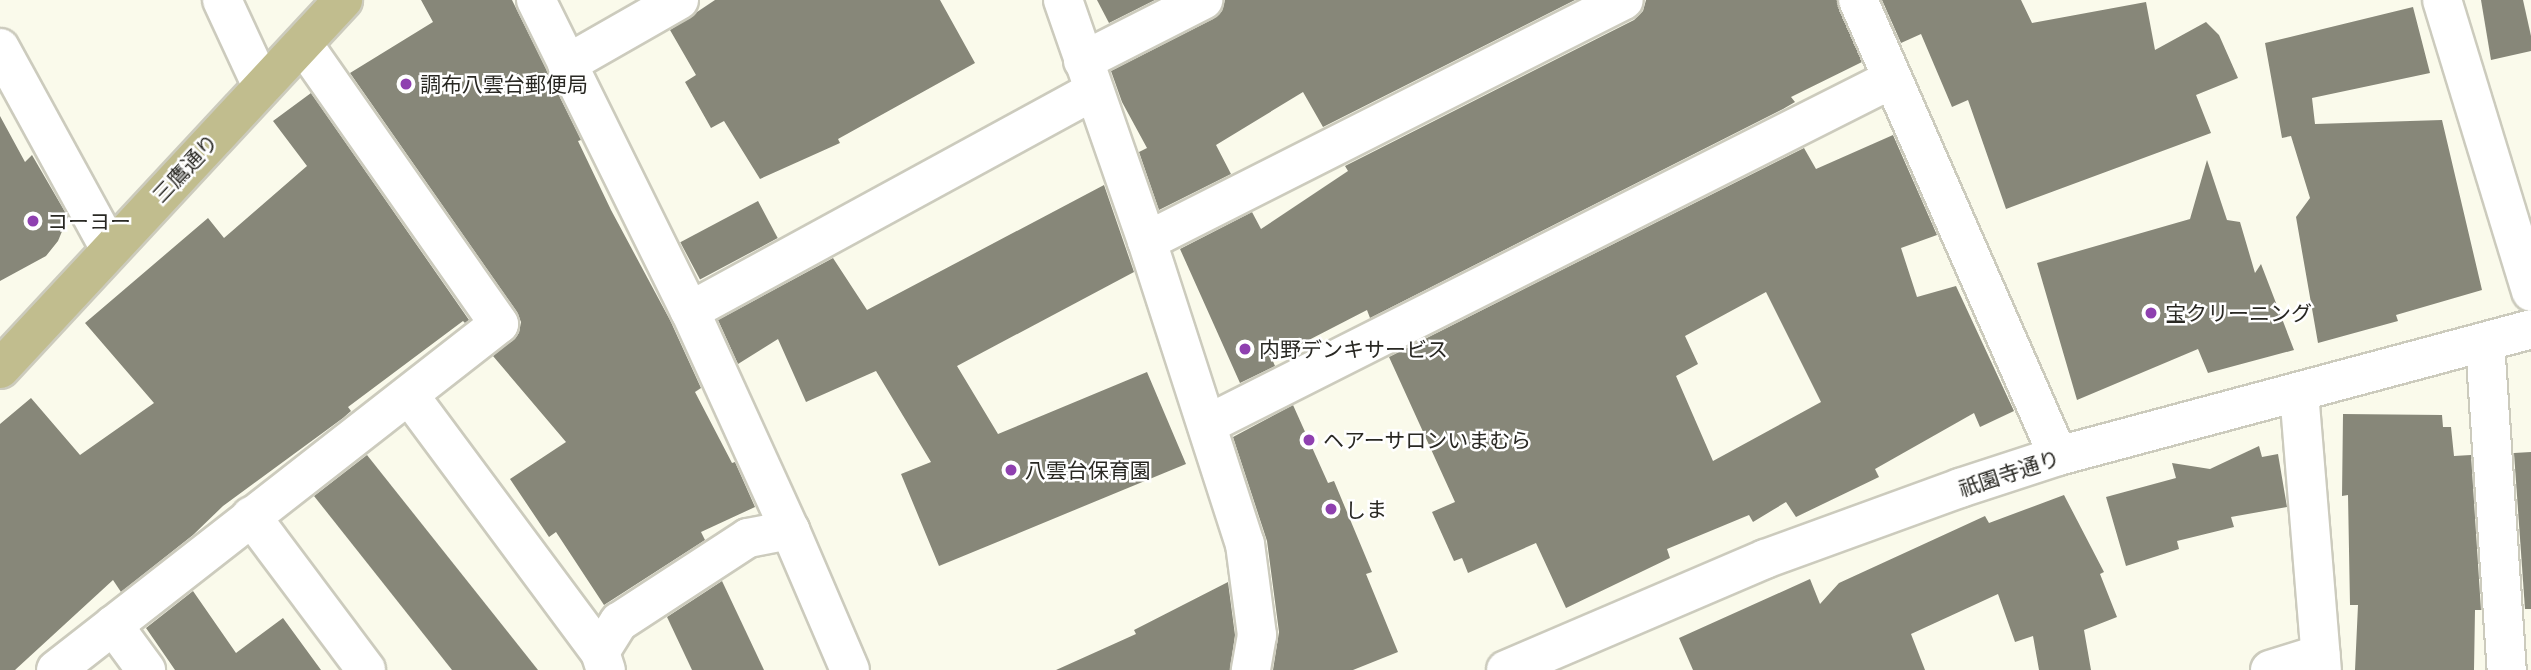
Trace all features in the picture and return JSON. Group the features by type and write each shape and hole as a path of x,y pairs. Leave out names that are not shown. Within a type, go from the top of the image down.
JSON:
{"main road":[{"name":"三鷹通り","path":"0,369 343,0"}],"street":[{"path":"222,0 262,86"},
{"path":"536,0 690,311 850,670"},
{"path":"567,64 679,0"},
{"path":"1063,0 1147,241 1245,544 1257,635 1251,670"},
{"path":"690,311 1088,76 1203,0"},
{"path":"1147,241 1624,0"},
{"path":"1858,0 2058,456"},
{"path":"2442,0 2531,292"},
{"path":"56,670 499,324 303,44"},
{"path":"0,48 110,249"},
{"path":"1208,424 1892,79"},
{"name":"祇園寺通り","path":"1506,670 1765,559 1960,488 2058,456 2485,344 2531,329"},
{"path":"2485,344 2507,670"},
{"path":"2270,670 2321,662 2299,392"},
{"path":"409,395 603,661"},
{"path":"251,516 366,670"},
{"path":"603,661 619,622 748,538 789,530"},
{"path":"113,625 146,670"}],"building":[{"path":"421,0 512,0 581,140 578,141 611,210 670,320 701,388 695,392 732,463 735,462 755,507 701,532 705,540 604,605 556,532 549,537 510,479 566,442 493,356 519,333 521,322 517,312 350,73 433,22"},
{"path":"715,0 940,0 975,63 838,139 840,143 760,179 724,121 711,128 685,82 696,75 670,30"},
{"path":"1097,0 1155,0 1109,23"},
{"path":"1225,0 1575,0 1323,127 1303,92 1216,145 1231,174 1159,210 1139,152 1147,148 1122,102 1111,71 1213,19 1222,11"},
{"path":"1646,0 1837,0 1862,62 1791,97 1795,102 1783,109 1370,318 1367,310 1272,359 1275,366 1240,383 1180,249 1252,212 1261,229 1348,171 1345,166 1634,20 1643,11"},
{"path":"1882,0 2021,0 2032,23 2146,2 2155,50 2206,22 2219,35 2238,78 2196,95 2211,133 2006,209 1968,100 1952,107 1921,34 1901,43"},
{"path":"2481,0 2523,0 2531,36 2531,51 2491,60"},
{"path":"2413,7 2430,73 2312,98 2315,124 2442,120 2482,290 2396,315 2398,321 2318,343 2296,217 2310,198 2291,136 2282,138 2265,43"},
{"path":"311,93 469,320 465,323 463,321 348,407 351,411 343,418 223,506 193,535 121,592 113,580 15,670 0,670 0,424 31,398 80,455 154,403 85,323 208,218 224,238 307,166 273,121"},
{"name":"コーヨー","path":"0,116 25,162 32,155 68,217 58,241 46,256 0,281"},
{"path":"1893,135 1937,235 1901,248 1917,297 1956,286 2014,411 1980,427 1974,413 1875,469 1879,477 1796,517 1786,502 1753,522 1749,515 1667,549 1670,558 1566,608 1536,543 1468,573 1462,558 1454,561 1432,512 1455,502 1389,357 1804,148 1816,169","holes":["1766,292 1821,402 1713,461 1676,376 1698,364 1685,336"]},
{"path":"2207,160 2227,220 2240,222 2255,273 2261,264 2294,350 2208,373 2198,349 2077,400 2037,263 2190,219"},
{"path":"1104,185 1134,272 957,366 998,434 1147,372 1186,464 939,566 901,474 931,462 876,371 806,402 778,339 738,364 718,320 833,258 867,310"},
{"path":"758,201 778,238 700,279 680,242"},
{"path":"1293,405 1328,483 1334,481 1372,572 1366,574 1398,652 1353,670 1273,670 1279,632 1267,541 1233,437"},
{"path":"2343,414 2442,415 2443,427 2451,427 2454,456 2471,455 2481,610 2475,610 2474,670 2355,670 2358,605 2350,605 2348,495 2342,496"},
{"path":"2259,446 2262,457 2278,454 2287,507 2231,517 2234,527 2177,541 2179,549 2126,566 2106,497 2176,478 2172,463 2210,469"},
{"path":"2531,452 2531,609 2525,609 2514,453"},
{"path":"367,455 538,670 452,670 314,496"},
{"path":"2064,495 2104,572 2100,574 2117,617 2084,630 2091,670 2039,670 2033,636 2015,642 1998,594 1911,634 1925,670 1693,670 1679,638 1810,579 1820,604 1839,583 1985,516 1989,523"},
{"path":"722,581 764,670 692,670 667,617"},
{"path":"1228,582 1235,635 1230,670 1056,670 1136,634 1134,630"},
{"path":"193,591 236,653 283,618 321,670 175,670 146,628"}],"place":[{"name":"調布八雲台郵便局","path":"406,84"},
{"name":"コーヨー","path":"33,221"},
{"name":"宝クリーニング","path":"2151,313"},
{"name":"内野デンキサービス","path":"1245,349"},
{"name":"ヘアーサロンいまむら","path":"1309,440"},
{"name":"八雲台保育園","path":"1011,470"},
{"name":"しま","path":"1331,509"}]}
